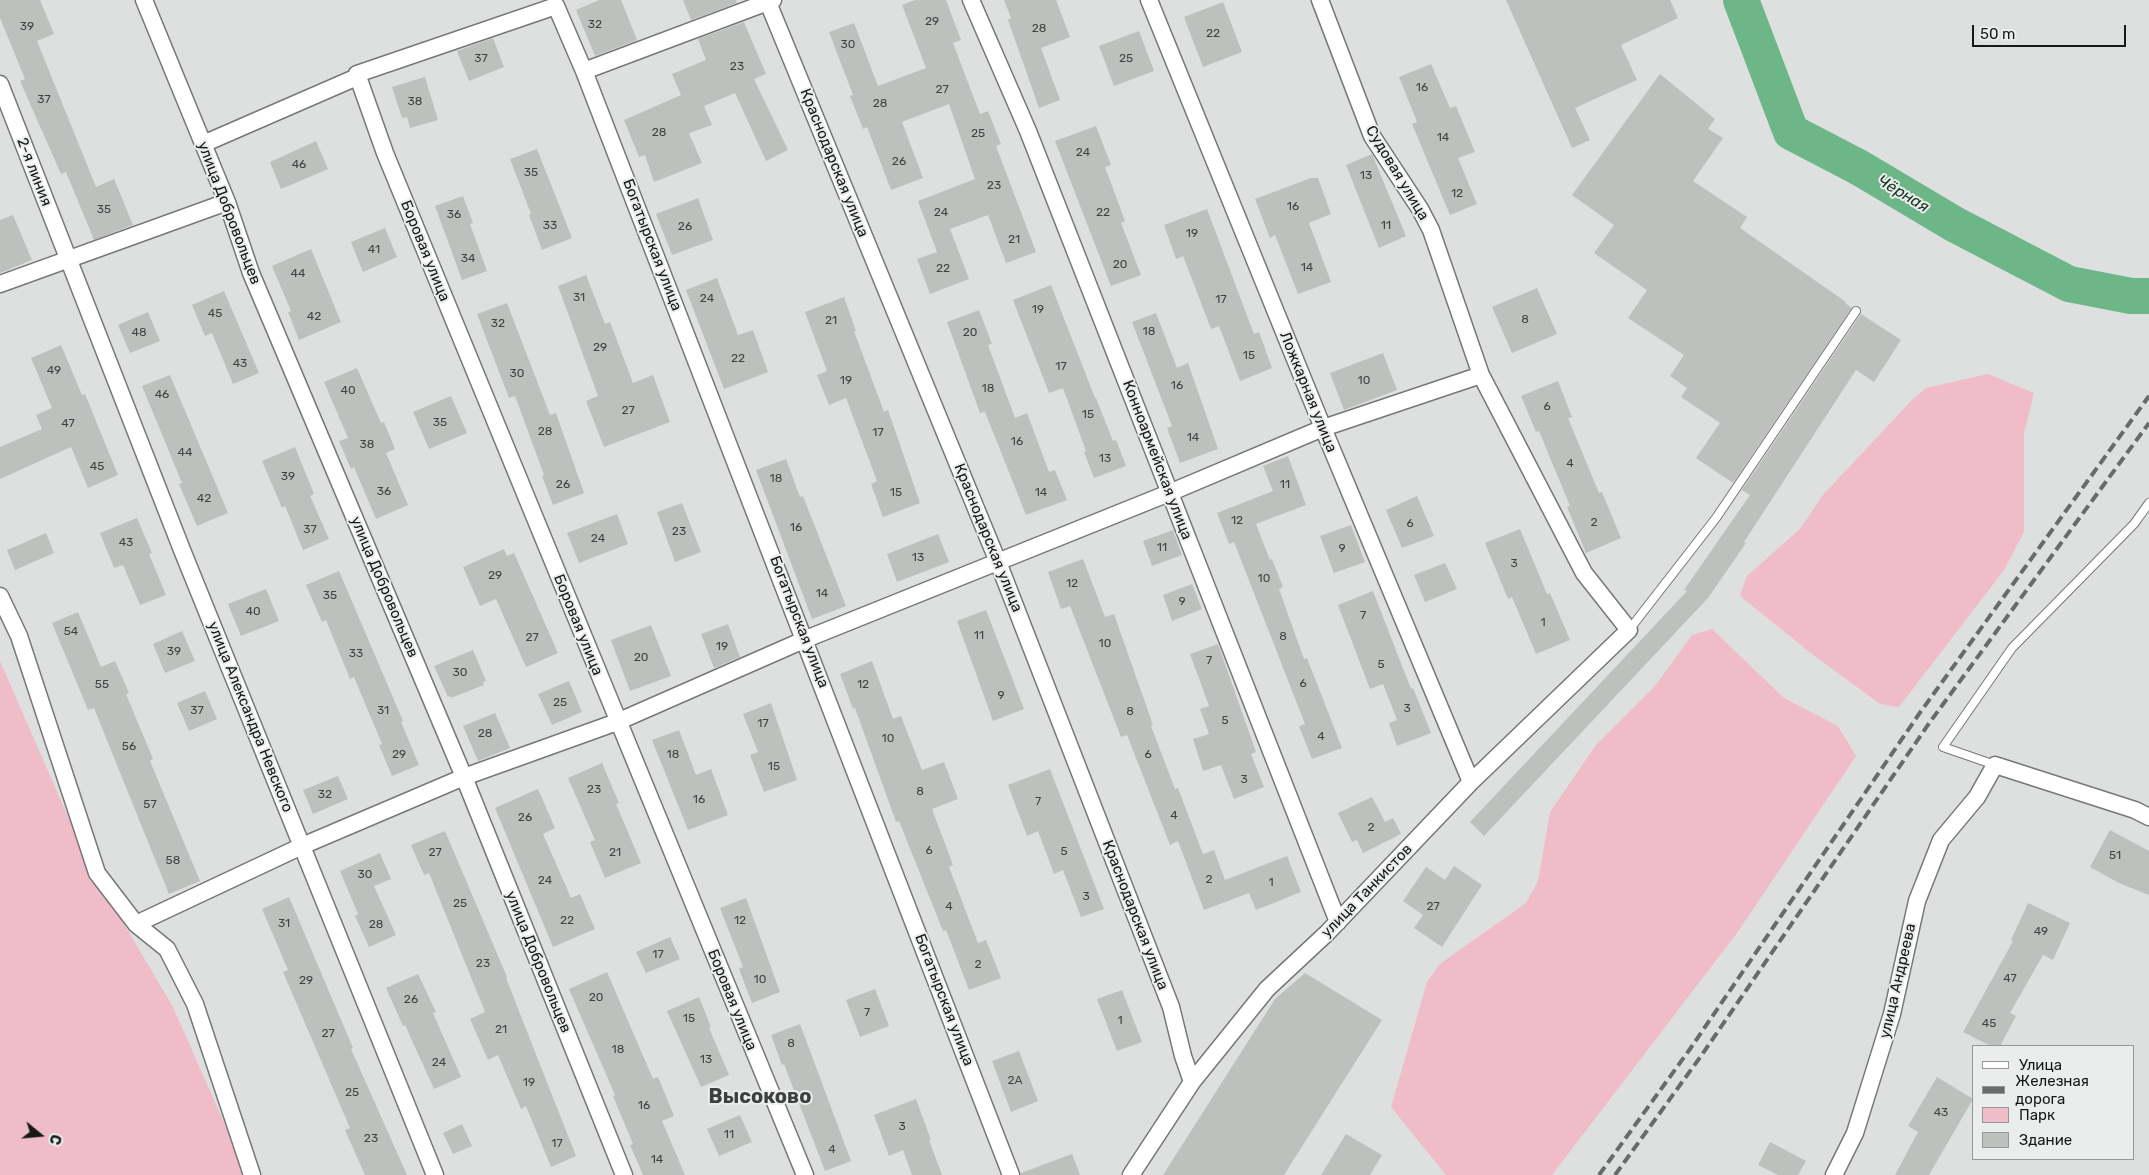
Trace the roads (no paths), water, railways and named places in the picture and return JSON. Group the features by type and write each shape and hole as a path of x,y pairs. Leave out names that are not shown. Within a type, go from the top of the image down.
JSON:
{"street":[{"name":"улица Добровольцев","path":"144,0 226,202 251,273 464,777 624,1175"},
{"name":"Конноармейская улица","path":"971,0 1028,131 1338,922"},
{"name":"Ложкарная улица","path":"1149,0 1322,428 1471,782"},
{"name":"Судовая улица","path":"1320,0 1372,136 1420,209 1431,230 1481,375 1584,574 1629,630"},
{"path":"584,71 770,1"},
{"name":"Краснодарская улица","path":"770,1 998,562 1170,1007 1192,1082"},
{"name":"Богатырская улица","path":"357,74 556,6 584,71 806,639 1011,1175"},
{"path":"203,144 357,77 357,74"},
{"name":"Боровая улица","path":"357,74 385,153 617,722 805,1175"},
{"name":"2-я линия","path":"0,84 68,259"},
{"path":"0,284 226,202"},
{"name":"улица Александра Невского","path":"68,259 182,550 435,1175"},
{"path":"136,924 302,846 464,777 617,722 806,639 1169,493 1322,428 1481,375"},
{"path":"0,596 19,636 97,873 136,924 167,949 195,1004 252,1175"},
{"name":"улица Танкистов","path":"1131,1175 1192,1082 1267,989 1338,922 1471,782 1629,630"},
{"path":"1995,765 2135,810 2149,817"},
{"name":"улица Андреева","path":"1834,1175 1854,1133 1892,1014 1917,901 1941,840 1977,797 1995,765"}],"lane":[{"path":"1629,630 1716,518 1856,311"},
{"path":"1995,765 1943,746 2012,648 2134,524 2149,503"}],"waterway":[{"name":"Чёрная","path":"1741,0 1791,132 1860,168 1954,224 2069,284 2131,296 2149,296"}],"railway":[{"path":"1599,1175 1690,1049 1919,714 2149,396"},
{"path":"1615,1175 1701,1056 1930,722 2149,423"}],"district":[{"name":"Высоково","path":"760,1097"}]}
